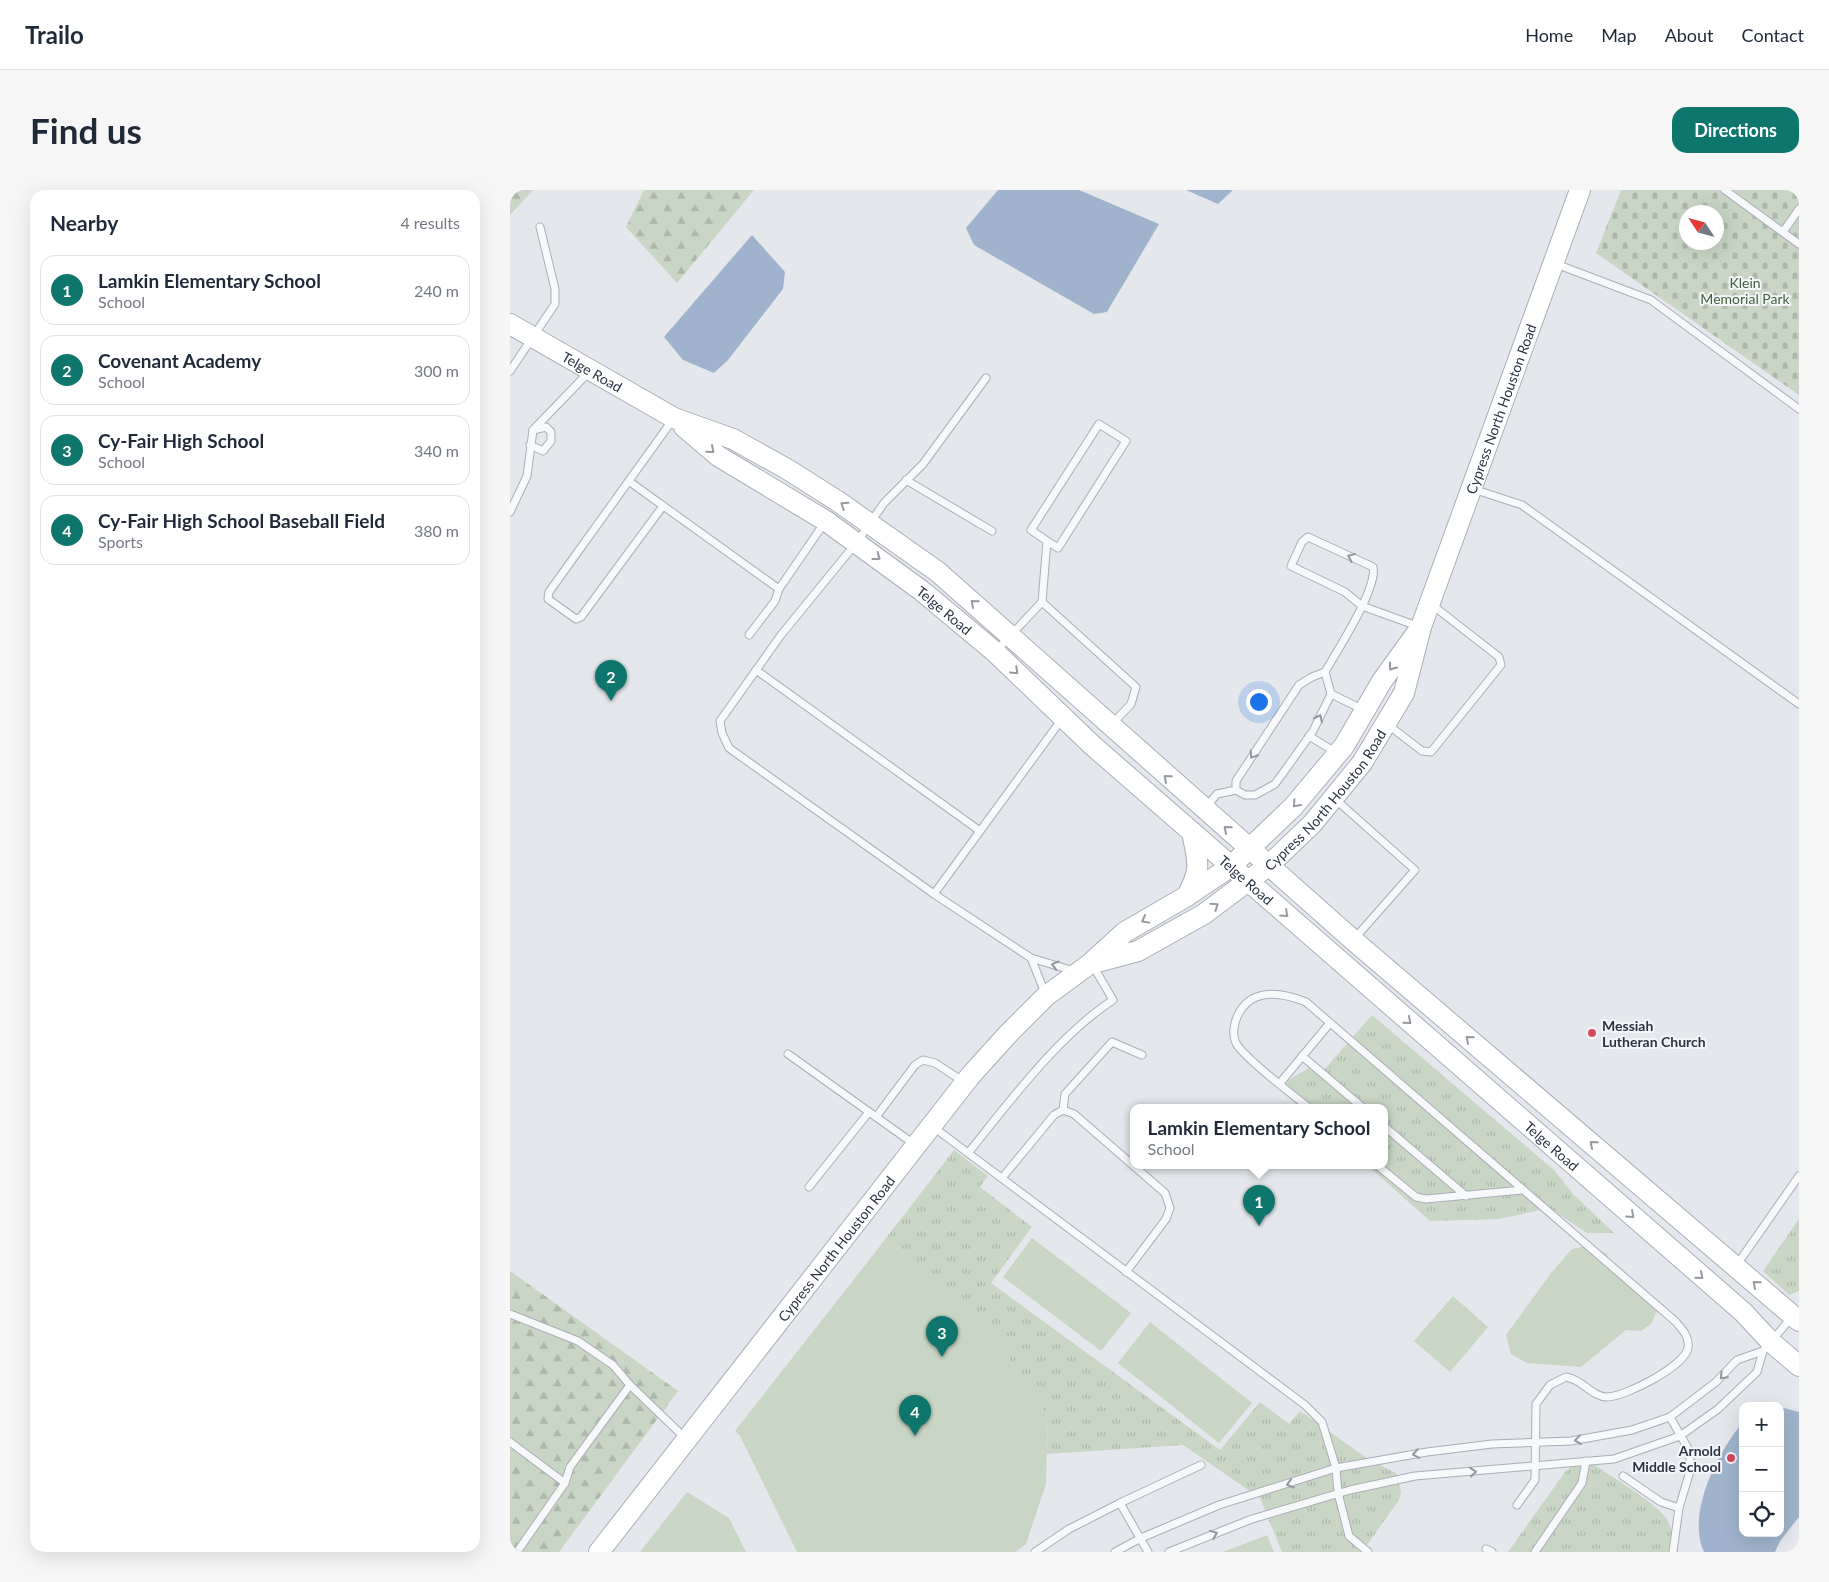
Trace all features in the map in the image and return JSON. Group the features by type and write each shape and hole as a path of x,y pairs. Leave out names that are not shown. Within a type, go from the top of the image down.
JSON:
{"main road":[{"name":"Cypress North Houston Road","path":"1085,968 1138,951 1204,914 1248,883 1312,824 1335,798 1362,763 1387,724 1404,693 1420,627 1580,190"},
{"name":"Telge Road","path":"510,324 674,418 733,439 787,470 870,523 938,572 1011,635 1110,727 1353,940 1736,1266 1797,1315"},
{"name":"Telge Road","path":"674,418 718,456 826,521 857,542 922,591 995,652 1063,718 1248,883 1743,1312 1767,1346 1799,1366"},
{"name":"Cypress North Houston Road","path":"599,1552 965,1083 1008,1033 1046,996 1085,968 1125,932 1188,896 1230,867 1293,807 1337,754 1366,710 1382,681 1420,627"},
{"path":"1188,896 1198,876 1192,832"},
{"path":"1598,1186 1617,1164"}],"lane":[{"path":"1725,190 1799,244"},
{"path":"1783,232 1799,209"},
{"path":"510,371 534,338 555,304 555,288 540,227"},
{"path":"1554,263 1650,300 1799,408"},
{"path":"510,512 528,476 533,430 577,382 591,370"},
{"path":"969,1152 1014,1096 1060,1046 1095,1012 1114,1000 1085,968 1032,958 934,894 729,748 722,733 720,721 756,670 857,542 884,503 937,448 986,378"},
{"path":"663,506 581,617 576,618 548,599 549,592 630,482 674,418"},
{"path":"1098,424 1126,441 1058,548 1047,541 1031,530 1098,424"},
{"path":"530,445 543,450 551,441 551,432 546,427 533,430"},
{"path":"906,480 992,531"},
{"path":"630,482 779,589"},
{"path":"1471,488 1522,505 1799,704"},
{"path":"749,635 775,601 779,589 826,521"},
{"path":"1236,790 1236,781 1299,685 1325,672 1362,606 1375,574 1373,567 1308,538 1302,542 1291,566 1345,592 1362,606 1420,627"},
{"path":"995,652 1042,602 1047,541"},
{"path":"1042,602 1136,686 1131,704 1110,727"},
{"path":"1387,724 1422,751 1431,752 1501,665 1499,657 1430,603"},
{"path":"756,670 980,831"},
{"path":"1204,810 1217,794 1236,790 1245,795 1255,795 1275,784 1309,736 1331,694 1325,672"},
{"path":"1331,694 1366,710"},
{"path":"934,894 1063,718"},
{"path":"1309,736 1337,754"},
{"path":"1335,798 1414,870 1353,940"},
{"path":"1032,958 1046,996"},
{"path":"1304,1104 1236,1043 1233,1026 1240,1009 1258,994 1272,993 1306,1002 1675,1321 1688,1339 1688,1348 1684,1358 1676,1366 1618,1395 1607,1397 1596,1394 1583,1384 1566,1377 1550,1385 1536,1404 1535,1480 1517,1505"},
{"path":"1280,1083 1330,1023"},
{"path":"1063,1110 1065,1094 1112,1042 1142,1055"},
{"path":"788,1054 916,1146"},
{"path":"1302,1056 1358,1104"},
{"path":"876,1117 915,1065 922,1060 935,1062 965,1083"},
{"path":"1002,1178 1054,1115 1063,1110 1074,1114 1130,1163"},
{"path":"809,1187 869,1112"},
{"path":"932,1126 1305,1405 1322,1422 1336,1468 1338,1493 1349,1536 1368,1552"},
{"path":"1388,1129 1466,1196"},
{"path":"1126,1272 1166,1219 1170,1208 1165,1193 1137,1169"},
{"path":"1382,1169 1416,1197 1426,1199 1522,1190"},
{"path":"1736,1266 1799,1176"},
{"path":"510,1314 578,1341 613,1365 630,1385 687,1440"},
{"path":"1115,1552 1141,1538 1219,1505 1336,1468 1426,1452 1492,1444 1536,1443 1601,1437 1670,1417 1716,1382 1738,1360 1767,1346 1797,1315"},
{"path":"1169,1552 1252,1519 1338,1493 1415,1476 1614,1458 1680,1436 1718,1409 1757,1372 1767,1346"},
{"path":"517,1552 565,1483 570,1467 630,1385"},
{"path":"1670,1417 1690,1452 1690,1471 1679,1508 1673,1552"},
{"path":"510,1442 565,1483"},
{"path":"1535,1552 1582,1484 1586,1461"},
{"path":"1035,1552 1069,1529 1201,1465"},
{"path":"1623,1476 1661,1502 1679,1508"},
{"path":"1120,1503 1148,1552"}],"green space":[{"path":"510,190 533,190 510,215"},
{"path":"644,190 754,190 677,283 626,227"},
{"name":"Klein Memorial Park","path":"1621,190 1799,190 1799,395 1596,253"},
{"path":"1372,1015 1554,1170 1574,1195 1614,1233 1587,1233 1550,1208 1499,1219 1430,1221 1372,1169 1388,1169 1388,1104 1296,1104 1280,1090 1290,1079 1309,1068 1324,1070"},
{"path":"954,1150 988,1176 980,1187 1032,1227 991,1283 1220,1450 1260,1402 1289,1424 1300,1411 1371,1461 1396,1473 1401,1491 1399,1500 1362,1552 1282,1552 1260,1498 1183,1445 1047,1454 1048,1417 980,1316 880,1246"},
{"path":"1799,1219 1799,1291 1789,1295 1763,1271"},
{"path":"1032,1238 1131,1313 1101,1351 1003,1277"},
{"path":"1590,1245 1607,1254 1611,1269 1658,1309 1651,1324 1641,1331 1626,1330 1581,1367 1527,1363 1511,1354 1506,1335 1551,1273 1572,1249"},
{"path":"880,1246 980,1316 1048,1417 1046,1484 1026,1544 1016,1552 797,1552 740,1436 735,1431"},
{"path":"510,1271 678,1391 559,1552 510,1552"},
{"path":"1453,1296 1488,1327 1450,1372 1414,1341"},
{"path":"1150,1322 1252,1403 1219,1443 1118,1363"},
{"path":"1593,1464 1660,1511 1666,1518 1671,1530 1673,1552 1508,1552 1565,1472 1573,1465"},
{"path":"687,1492 729,1518 746,1552 640,1552"},
{"path":"1267,1535 1274,1552 1223,1552"}],"water":[{"path":"998,190 1079,190 1159,224 1107,312 1094,314 974,245 966,228"},
{"path":"1186,190 1233,190 1218,204"},
{"path":"752,235 785,272 783,289 728,360 714,373 683,360 664,337"},
{"name":"Arnold Middle School","path":"1784,1408 1799,1412 1799,1517 1784,1536"},
{"name":"Arnold Middle School","path":"1739,1427 1739,1537 1783,1537 1775,1552 1704,1552 1699,1536 1702,1502 1715,1466"}],"place":[{"name":"Covenant Academy","path":"611,701"},
{"name":"Messiah Lutheran Church","path":"1592,1033"},
{"name":"Lamkin Elementary School","path":"1259,1226"},
{"name":"Cy-Fair High School","path":"942,1357"},
{"name":"Cy-Fair High School Baseball Field","path":"915,1436"},
{"name":"Arnold Middle School","path":"1731,1458"}]}
